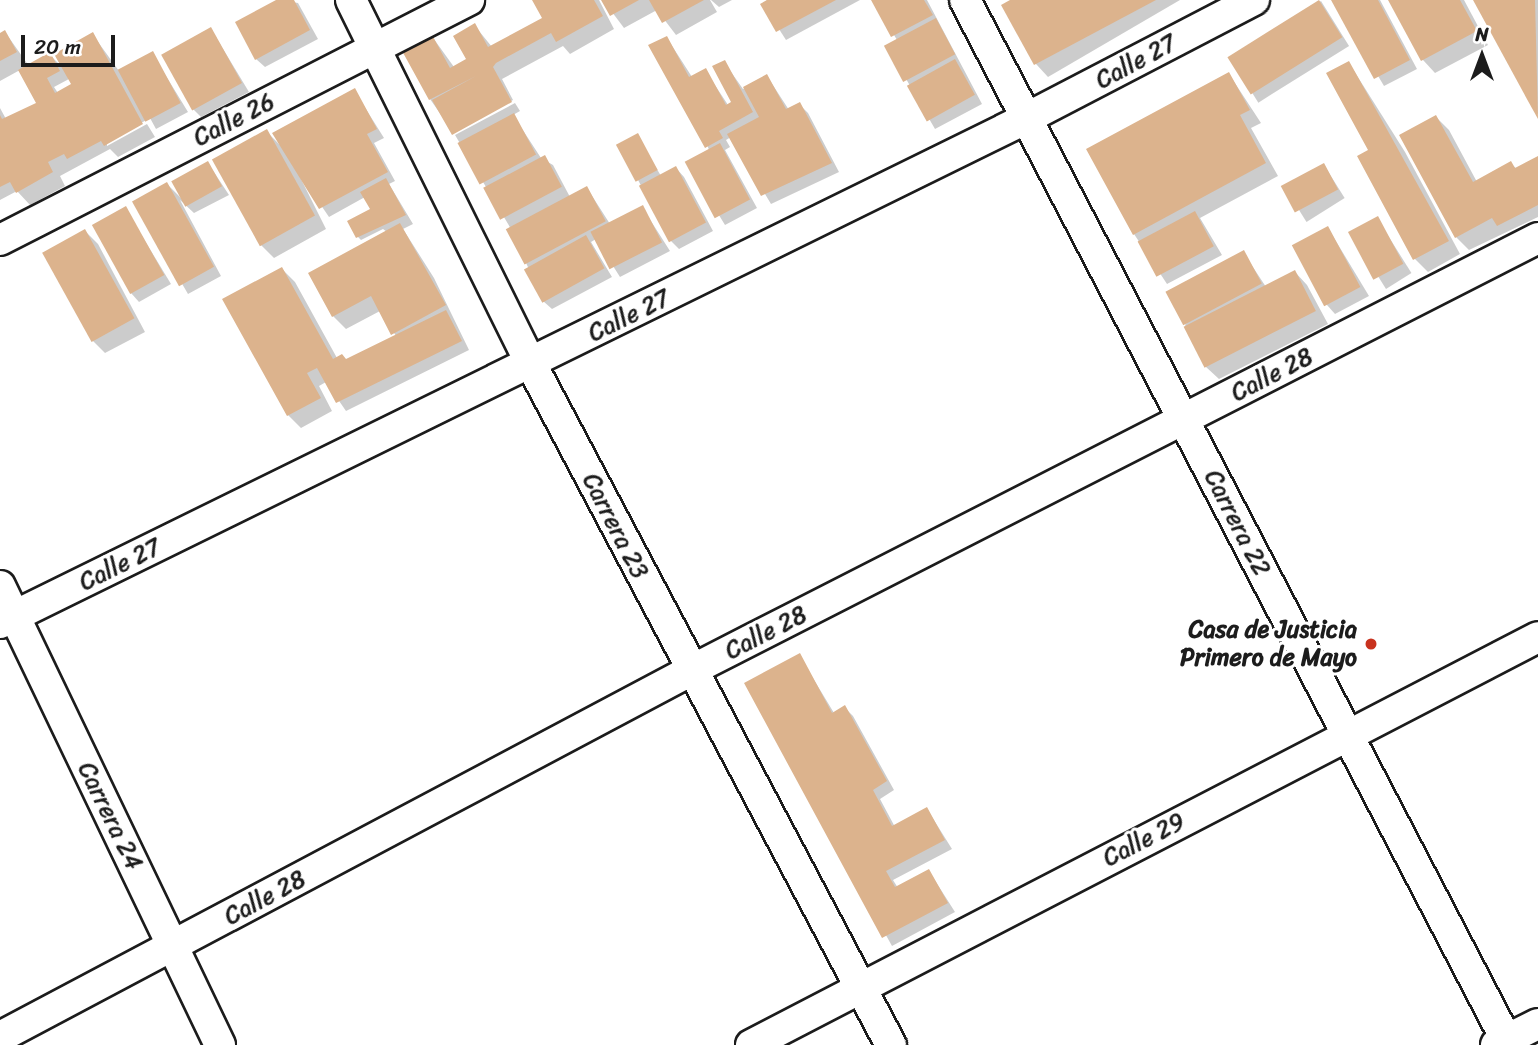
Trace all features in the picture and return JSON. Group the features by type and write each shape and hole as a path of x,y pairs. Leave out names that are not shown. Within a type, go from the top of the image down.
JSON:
{"street":[{"name":"Carrera 23","path":"351,0 531,365 690,671 891,1045"},
{"name":"Calle 26","path":"0,240 469,0"},
{"name":"Carrera 22","path":"965,0 1504,1043"},
{"name":"Calle 27","path":"7,620 531,365 1027,118 1254,0"},
{"name":"Calle 28","path":"0,1037 690,671 1538,238"},
{"name":"Carrera 24","path":"0,586 7,620 220,1045"},
{"name":"Calle 29","path":"751,1045 1538,637"},
{"path":"1504,1043 1538,1024"}],"building":[{"path":"276,0 294,0 310,30 255,60 235,22"},
{"path":"532,0 594,0 603,16 556,42 551,33 496,63 493,67 512,102 452,135 432,100 476,76 429,100 401,49 431,33 450,68 466,59 453,36 475,23 488,47 542,18"},
{"path":"601,0 639,0 610,16"},
{"path":"649,0 704,0 662,23"},
{"path":"767,0 836,0 776,32 760,4"},
{"path":"871,0 924,0 933,15 891,37"},
{"path":"1010,0 1156,0 1034,65 1001,5"},
{"path":"1319,0 1342,37 1251,95 1227,57"},
{"path":"1331,0 1378,0 1410,60 1374,79"},
{"path":"1388,0 1460,0 1477,31 1421,61"},
{"path":"1473,0 1535,0 1538,119 1528,101"},
{"path":"936,18 955,54 903,82 884,46"},
{"path":"211,27 242,83 192,111 161,55"},
{"path":"5,30 17,52 0,61 0,33"},
{"path":"93,32 143,124 104,146 101,141 67,159 64,154 48,162 53,172 16,193 10,182 0,187 0,115 2,119 36,103 18,70 50,52 60,71 47,78 55,93 71,84 54,54"},
{"path":"667,36 689,77 706,68 726,105 731,102 712,66 725,60 753,112 719,131 723,138 705,148 648,45"},
{"path":"153,51 181,103 145,122 118,70"},
{"path":"955,59 975,95 927,122 907,86"},
{"path":"1349,61 1449,241 1413,260 1357,156 1368,150 1326,73"},
{"path":"1229,72 1250,110 1240,115 1266,163 1133,235 1086,149"},
{"path":"767,74 786,109 800,102 832,163 761,196 727,134 759,117 743,87"},
{"path":"355,88 377,129 367,134 388,172 319,209 272,133"},
{"path":"514,113 536,154 480,185 457,143"},
{"path":"1436,115 1473,182 1511,161 1515,168 1538,156 1538,205 1497,226 1492,218 1455,238 1399,135"},
{"path":"267,129 315,216 260,246 212,160"},
{"path":"638,133 658,170 636,182 616,145"},
{"path":"720,143 750,200 715,218 685,162"},
{"path":"545,155 562,187 500,220 483,188"},
{"path":"208,161 222,186 185,207 171,181"},
{"path":"1324,163 1338,189 1295,212 1281,186"},
{"path":"676,166 706,223 669,242 639,186"},
{"path":"386,178 406,215 356,238 347,221 370,209 360,192"},
{"path":"167,182 214,267 179,286 132,201"},
{"path":"587,186 606,221 525,265 506,229"},
{"path":"643,205 662,242 609,269 590,232"},
{"path":"126,206 164,275 130,294 92,225"},
{"path":"1195,211 1214,246 1156,277 1138,242"},
{"path":"1378,216 1403,264 1373,280 1348,232"},
{"path":"400,223 446,305 391,335 371,296 332,317 308,273"},
{"path":"1328,226 1360,287 1324,306 1292,245"},
{"path":"85,229 134,318 92,342 42,253"},
{"path":"586,235 604,268 542,303 524,269"},
{"path":"1244,250 1262,284 1183,325 1165,292"},
{"path":"282,267 333,359 342,354 346,359 446,310 462,341 336,403 317,368 307,373 321,398 287,416 222,299"},
{"path":"1295,270 1316,311 1205,368 1184,327"},
{"path":"800,653 832,713 845,705 887,781 873,790 892,826 927,807 945,840 886,871 895,887 929,869 948,903 882,938 744,683"}],"place":[{"name":"Casa de Justicia Primero de Mayo","path":"1371,644"}]}
